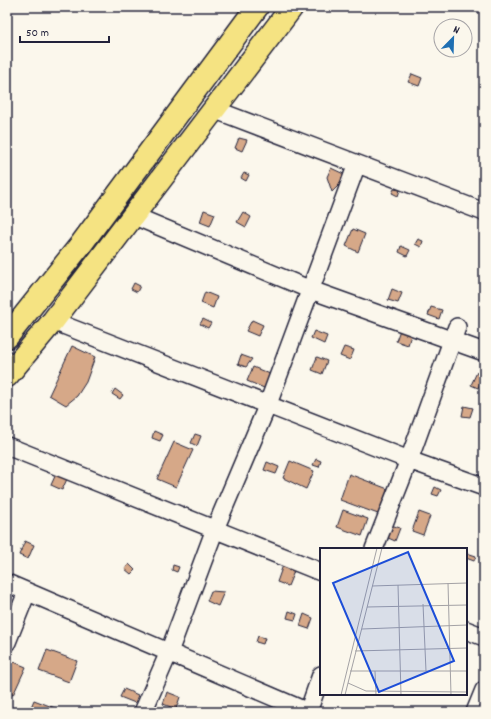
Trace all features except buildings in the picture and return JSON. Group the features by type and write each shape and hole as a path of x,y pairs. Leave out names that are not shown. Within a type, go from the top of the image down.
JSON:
{"highway":[{"path":"7,337 82,243 258,7"},
{"path":"7,376 53,321 132,215 292,7"}],"street":[{"path":"213,109 484,212"},
{"path":"143,712 169,652 215,529 268,404 357,164"},
{"path":"132,215 311,290 455,334 484,352"},
{"path":"53,321 409,460 484,487"},
{"path":"374,548 409,460 455,334"},
{"path":"7,446 320,572"},
{"path":"7,582 27,592 308,712 320,678"},
{"path":"7,642 27,592"},
{"path":"467,630 484,637"},
{"path":"476,712 484,690"}]}
